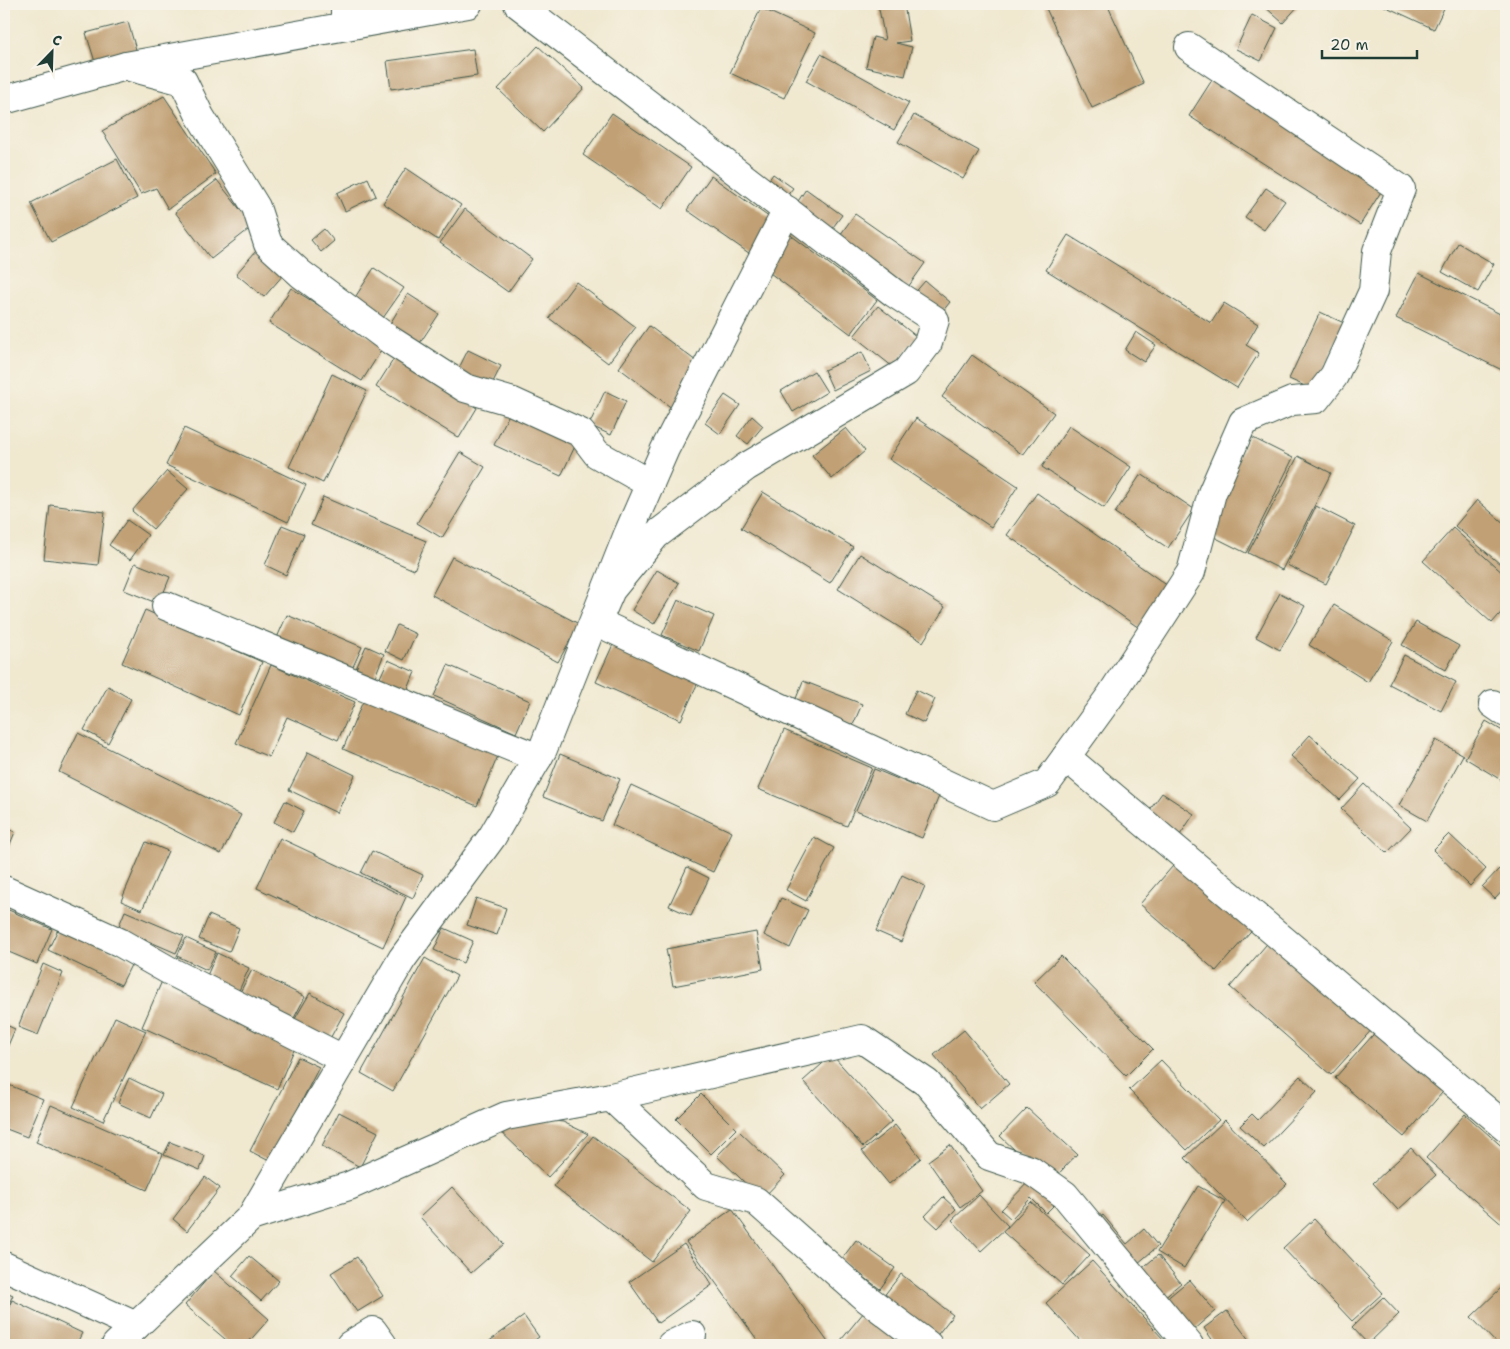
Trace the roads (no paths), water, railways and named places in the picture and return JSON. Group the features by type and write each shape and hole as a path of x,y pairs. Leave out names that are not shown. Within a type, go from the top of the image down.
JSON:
{"street":[{"path":"4,100 126,66 346,15 468,4"},
{"path":"518,4 894,293 935,320 928,343 906,372 746,467 656,535 612,590 597,622 994,806 1047,783 1111,695 1191,572 1212,493 1243,422 1292,401 1316,399 1334,376 1373,291 1377,251 1401,189 1189,47"},
{"path":"126,66 183,81 200,116 256,207 268,244 301,274 390,340 465,388 513,402 581,433 597,454 650,484"},
{"path":"116,1345 251,1217 402,959 492,837 538,758 665,449 787,210"},
{"path":"166,606 538,758"},
{"path":"1066,757 1506,1127"},
{"path":"4,890 119,942 170,971 343,1059"},
{"path":"251,1217 348,1186 506,1116 611,1098 862,1039 927,1083 989,1156 1030,1170 1066,1196 1189,1345"},
{"path":"611,1098 706,1186 756,1201 862,1295 928,1345"},
{"path":"4,1266 136,1326"},
{"path":"350,1345 373,1332 383,1345"}]}
